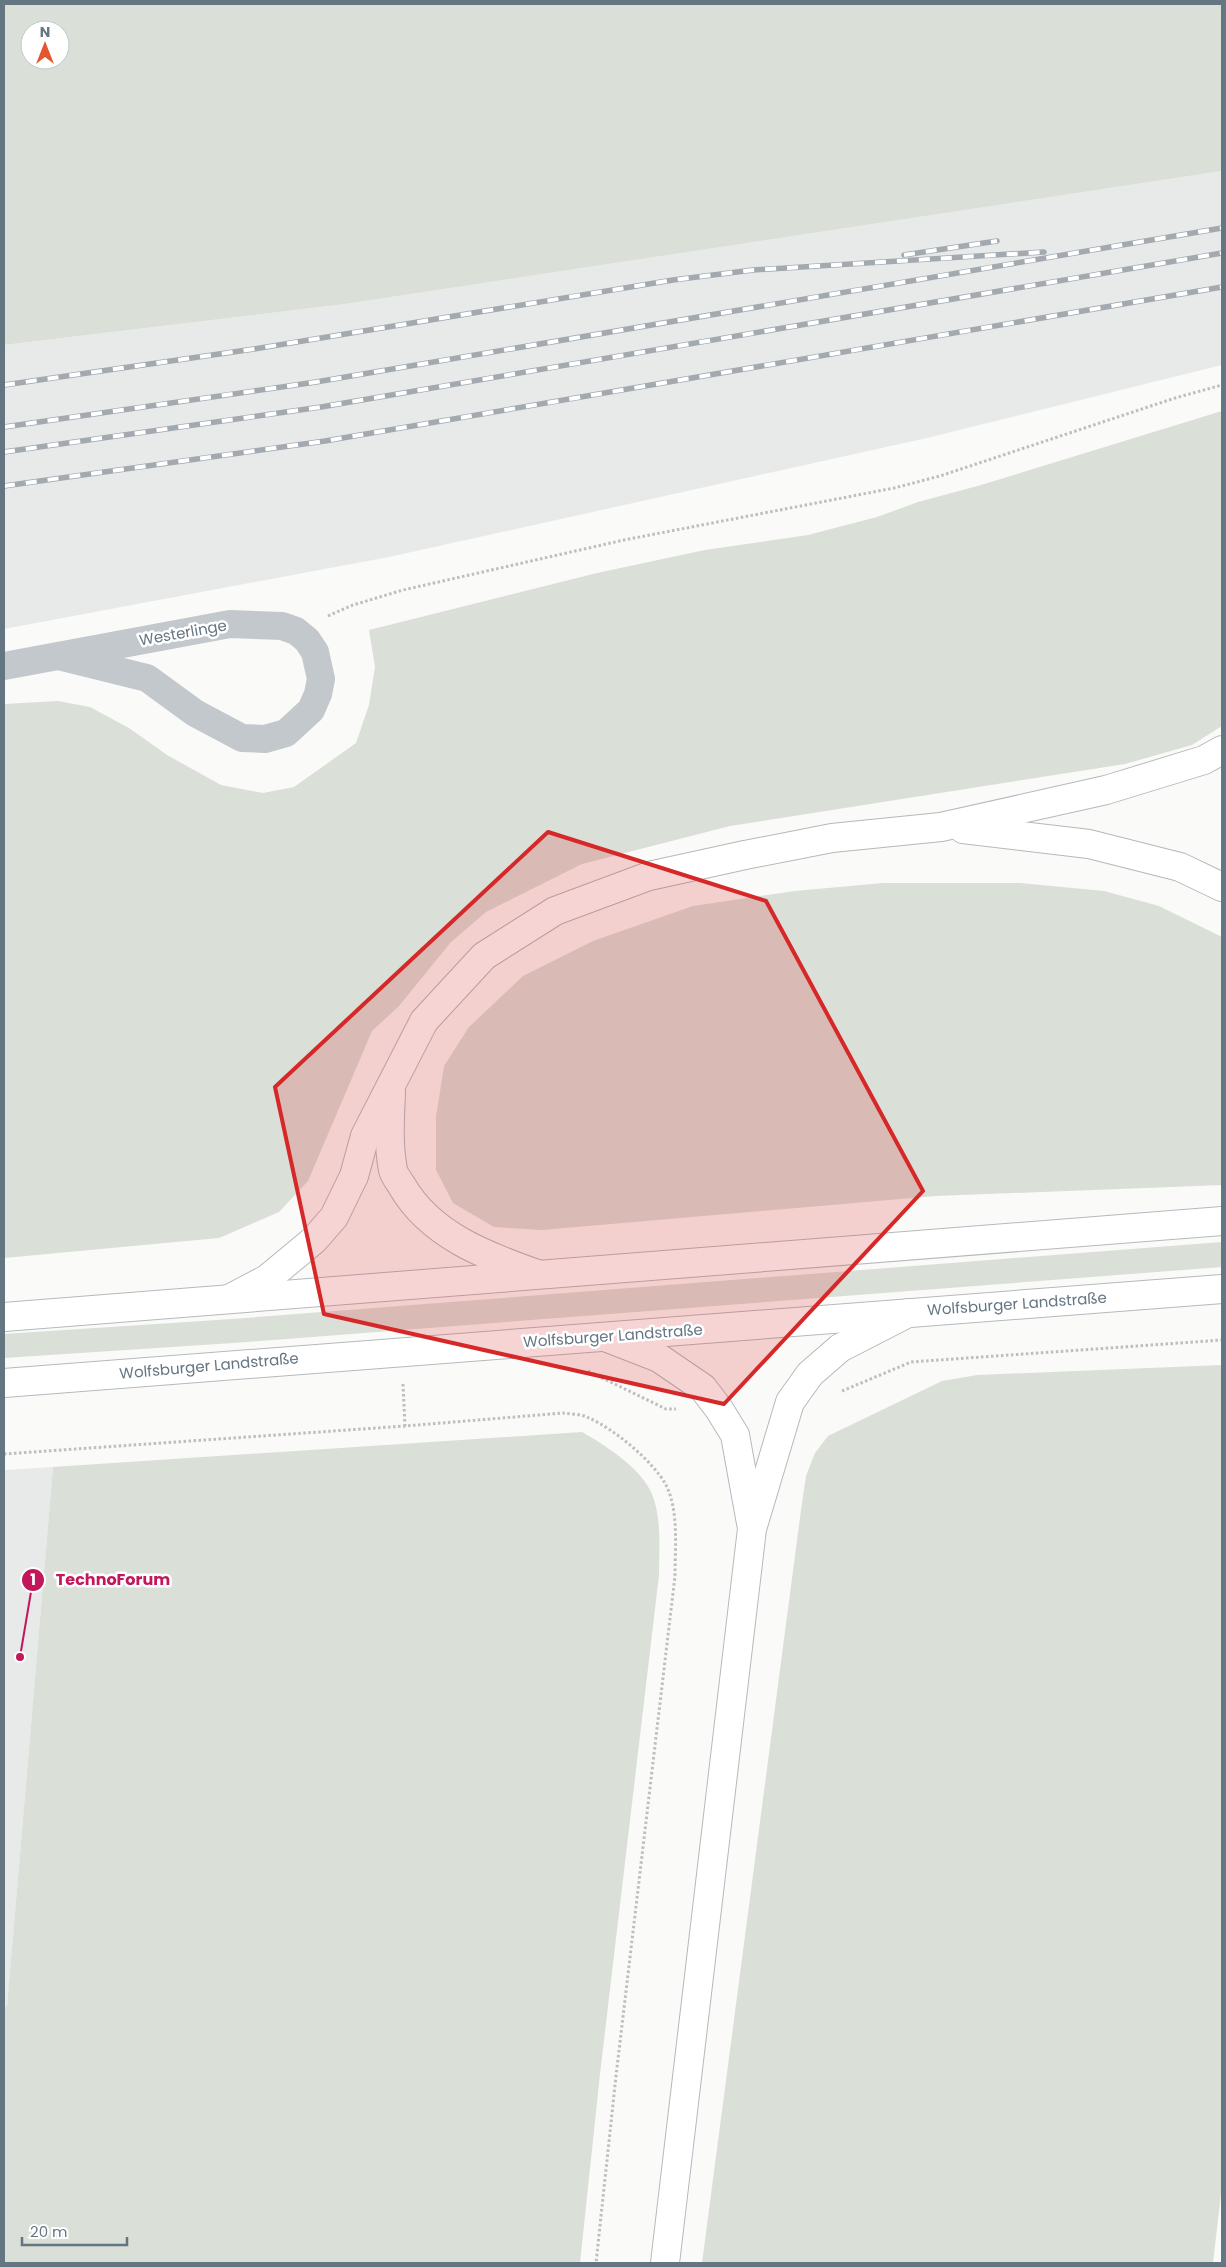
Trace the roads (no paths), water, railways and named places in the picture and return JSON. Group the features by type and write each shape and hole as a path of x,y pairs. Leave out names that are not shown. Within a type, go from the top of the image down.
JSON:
{"main road":[{"path":"231,1298 268,1280 314,1240 334,1217 354,1176 366,1136 424,1021 484,956 556,911 649,876 745,854 832,838 941,827 1106,790 1204,760 1222,750"},
{"path":"941,827 1089,844 1180,867 1222,887"},
{"path":"392,1086 390,1137 393,1172 410,1200 433,1223 462,1243 492,1258 537,1274"},
{"path":"4,1317 1222,1221"},
{"name":"Wolfsburger Landstraße","path":"4,1383 1222,1289"},
{"path":"665,2263 752,1529 790,1402 810,1374 840,1348 908,1313"},
{"path":"605,1337 659,1358 702,1388 719,1409 736,1435 752,1529"}],"street":[{"name":"Westerlinge","path":"4,666 230,624 282,626 296,631 307,640 315,652 321,679 318,694 311,710 286,733 265,739 242,738 195,714 147,678 58,656"}],"railway":[{"path":"4,427 316,382 1222,228"},
{"path":"904,255 997,241"},
{"path":"4,385 254,349 673,280 753,270 1044,252"},
{"path":"4,452 321,407 1222,253"},
{"path":"4,486 325,441 1222,287"}],"place":[{"name":"TechnoForum","path":"20,1657"}]}
